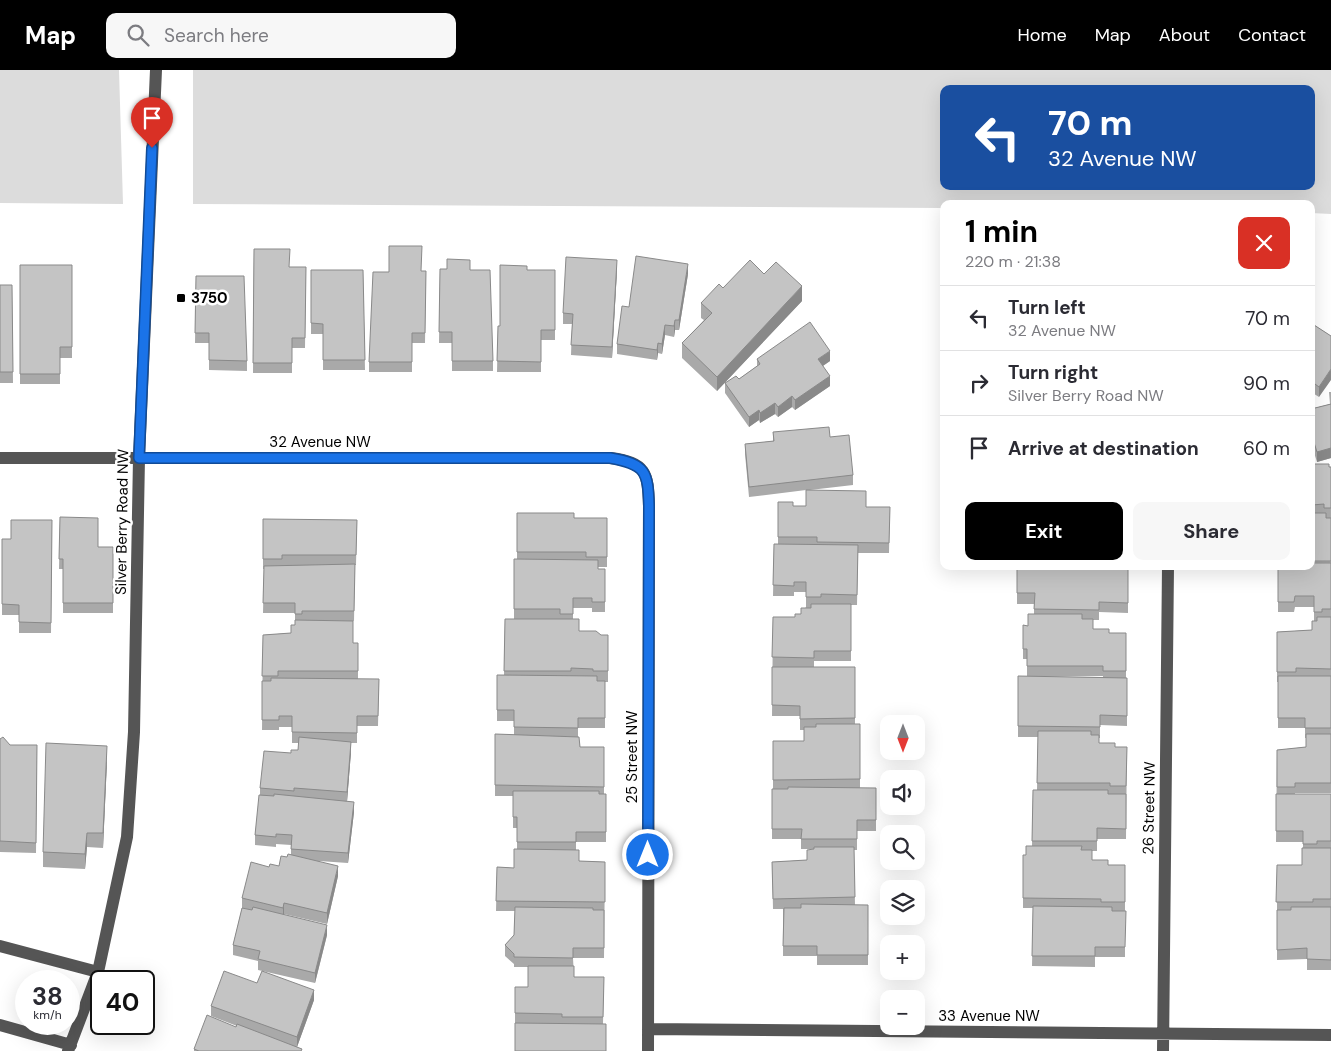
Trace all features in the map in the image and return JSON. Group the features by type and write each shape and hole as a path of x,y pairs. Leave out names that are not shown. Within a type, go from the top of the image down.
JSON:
{"street":[{"name":"Silver Berry Road NW","path":"98,970 127,837 134,732 139,458 156,70"},
{"name":"32 Avenue NW","path":"0,458 610,458 630,461 640,466"},
{"name":"25 Street NW","path":"640,466 648,484 649,506 648,1051"},
{"name":"26 Street NW","path":"1163,1051 1168,570"},
{"path":"0,946 90,970"},
{"name":"Silver Berry Road NW","path":"0,1025 69,1048 90,993"},
{"name":"33 Avenue NW","path":"648,1029 1331,1035"}],"shaded area":[{"path":"0,70 119,70 123,204 0,203"},
{"path":"193,70 1331,70 1331,214 1315,213 1315,200 940,200 940,208 193,204"}],"building":[{"path":"389,246 422,246 421,271 426,271 425,333 412,333 412,362 369,362 373,272 389,272"},
{"path":"254,249 290,249 289,267 306,267 305,338 292,338 292,363 253,363"},
{"path":"636,256 688,264 679,320 675,320 674,326 665,325 662,344 658,343 657,350 617,344 622,306 629,307"},
{"path":"566,257 617,260 612,347 571,345 573,314 563,313"},
{"path":"447,259 470,260 470,270 490,270 493,361 452,361 452,332 439,332 440,269 447,269"},
{"path":"750,260 764,274 776,262 802,286 717,377 682,343 712,313 701,303 719,284 723,288"},
{"path":"20,265 72,265 72,347 60,347 60,374 20,374"},
{"path":"500,265 527,266 527,270 555,270 555,330 541,330 541,362 497,361 498,326 500,326"},
{"path":"311,270 363,270 365,360 323,360 323,324 311,323"},
{"path":"196,276 244,276 247,361 209,360 209,333 195,333"},
{"path":"0,285 12,285 13,372 0,372"},
{"path":"810,322 830,351 818,359 830,376 795,400 792,396 778,407 775,403 760,413 759,410 749,417 725,383 736,376 739,379 760,364 757,359"},
{"path":"1315,326 1331,336 1331,369 1319,387 1315,384"},
{"path":"1331,404 1331,448 1317,452 1315,446 1315,408"},
{"path":"829,427 830,437 849,435 853,475 749,487 745,444 774,441 773,432"},
{"path":"1315,464 1329,464 1329,467 1331,467 1331,508 1324,508 1324,504 1315,505"},
{"path":"806,490 866,491 866,507 890,507 889,543 817,542 817,537 778,537 778,502 793,502 793,506 806,506"},
{"path":"517,513 574,513 574,518 607,518 607,557 586,557 586,552 517,552"},
{"path":"1315,513 1326,513 1326,518 1331,518 1331,561 1315,561"},
{"path":"60,517 98,518 98,547 113,547 113,603 63,603 63,559 59,559"},
{"path":"263,519 357,520 356,555 282,555 282,559 263,559"},
{"path":"11,520 52,520 51,623 19,622 19,605 2,604 2,539 11,539"},
{"path":"774,544 858,545 857,595 821,594 821,597 806,597 806,582 794,582 794,586 773,585"},
{"path":"514,559 598,560 598,569 605,569 605,602 592,602 592,598 573,598 573,614 560,614 560,609 514,609"},
{"path":"1315,563 1331,563 1331,609 1322,609 1322,612 1314,612 1314,596 1295,596 1294,602 1278,602 1278,570 1315,570"},
{"path":"355,564 354,611 302,611 302,614 295,614 295,603 263,603 264,566"},
{"path":"1017,570 1128,570 1128,603 1099,602 1099,610 1034,609 1035,593 1017,593"},
{"path":"811,604 851,604 851,651 814,651 814,658 772,657 773,617 795,617 795,614 801,614 801,608 811,608"},
{"path":"1028,614 1082,614 1082,619 1093,619 1093,629 1109,629 1109,633 1126,633 1126,671 1103,671 1103,666 1027,666 1027,649 1023,649 1023,625 1028,626"},
{"path":"1317,617 1331,617 1331,669 1296,668 1296,672 1277,672 1277,632 1312,630 1312,621 1317,621"},
{"path":"505,619 579,619 579,631 596,631 601,635 608,635 608,671 571,668 571,671 504,671"},
{"path":"295,620 353,621 353,643 358,643 358,671 278,671 278,676 262,676 263,635 291,633 291,625 295,625"},
{"path":"772,667 855,667 855,718 800,719 800,706 772,705"},
{"path":"497,675 597,676 597,681 605,681 605,718 578,718 578,728 514,727 514,710 497,710"},
{"path":"1018,676 1127,678 1127,716 1100,715 1100,727 1018,726"},
{"path":"1278,676 1331,676 1331,728 1305,728 1305,718 1278,718"},
{"path":"271,678 379,679 378,716 357,716 357,733 292,732 292,716 279,716 279,720 262,720 262,681 271,681"},
{"path":"816,724 860,724 860,779 773,780 773,741 804,741 804,727 816,727"},
{"path":"1038,731 1091,731 1091,735 1099,735 1099,743 1115,743 1115,747 1127,747 1126,786 1110,786 1110,783 1037,783"},
{"path":"495,734 579,737 580,747 604,747 604,787 495,785"},
{"path":"1306,734 1331,734 1331,783 1295,783 1295,787 1277,787 1277,750 1306,747"},
{"path":"3,737 10,745 37,745 36,843 0,841 0,739"},
{"path":"299,737 351,742 347,792 294,788 294,791 260,788 264,751 291,753 291,750 298,750"},
{"path":"46,743 107,746 103,833 87,833 85,854 43,852"},
{"path":"788,787 876,788 876,820 857,820 857,839 801,839 802,829 772,829 772,789 788,789"},
{"path":"1033,790 1108,790 1108,794 1126,794 1126,829 1097,828 1097,841 1032,841"},
{"path":"513,791 599,791 599,794 606,794 606,832 576,832 576,842 517,842 517,817 513,817"},
{"path":"274,794 354,802 348,853 291,849 292,835 276,834 276,837 255,835 259,795 274,796"},
{"path":"1276,794 1331,794 1331,841 1303,844 1303,831 1276,831"},
{"path":"1026,846 1082,846 1081,850 1092,850 1092,860 1108,860 1108,865 1125,865 1125,902 1101,902 1101,899 1023,898 1023,855 1026,855"},
{"path":"814,847 854,847 855,897 773,899 772,862 807,860 807,850 814,849"},
{"path":"1302,848 1331,848 1331,899 1313,899 1313,902 1276,902 1277,865 1302,865"},
{"path":"514,849 579,850 579,861 605,862 605,902 496,901 497,867 514,868"},
{"path":"288,854 338,866 327,913 284,903 283,908 242,898 251,862 269,867 270,864 279,866 281,856 287,857"},
{"path":"801,904 868,905 868,955 817,955 817,946 783,946 784,908 801,908"},
{"path":"1033,906 1112,907 1112,911 1126,911 1125,947 1095,947 1095,956 1032,956"},
{"path":"253,907 327,925 315,973 258,959 260,951 233,945 242,908 252,910"},
{"path":"515,907 593,908 593,910 604,910 604,948 573,948 573,958 514,957 514,954 505,945 514,935"},
{"path":"1291,907 1331,907 1331,960 1307,959 1307,948 1277,950 1277,910 1291,910"},
{"path":"528,966 574,966 574,977 604,977 603,1017 562,1017 562,1014 515,1013 515,987 528,987"},
{"path":"224,971 257,983 262,971 314,990 297,1037 211,1006"},
{"path":"207,1015 236,1027 237,1024 302,1049 301,1051 199,1051 194,1049"},
{"path":"515,1023 606,1024 606,1051 515,1051"}],"place":[{"name":"3750","path":"181,298"}],"route":[{"path":"152,148 139,458 610,458 630,461 640,466 648,484 649,506 648,855"}]}
